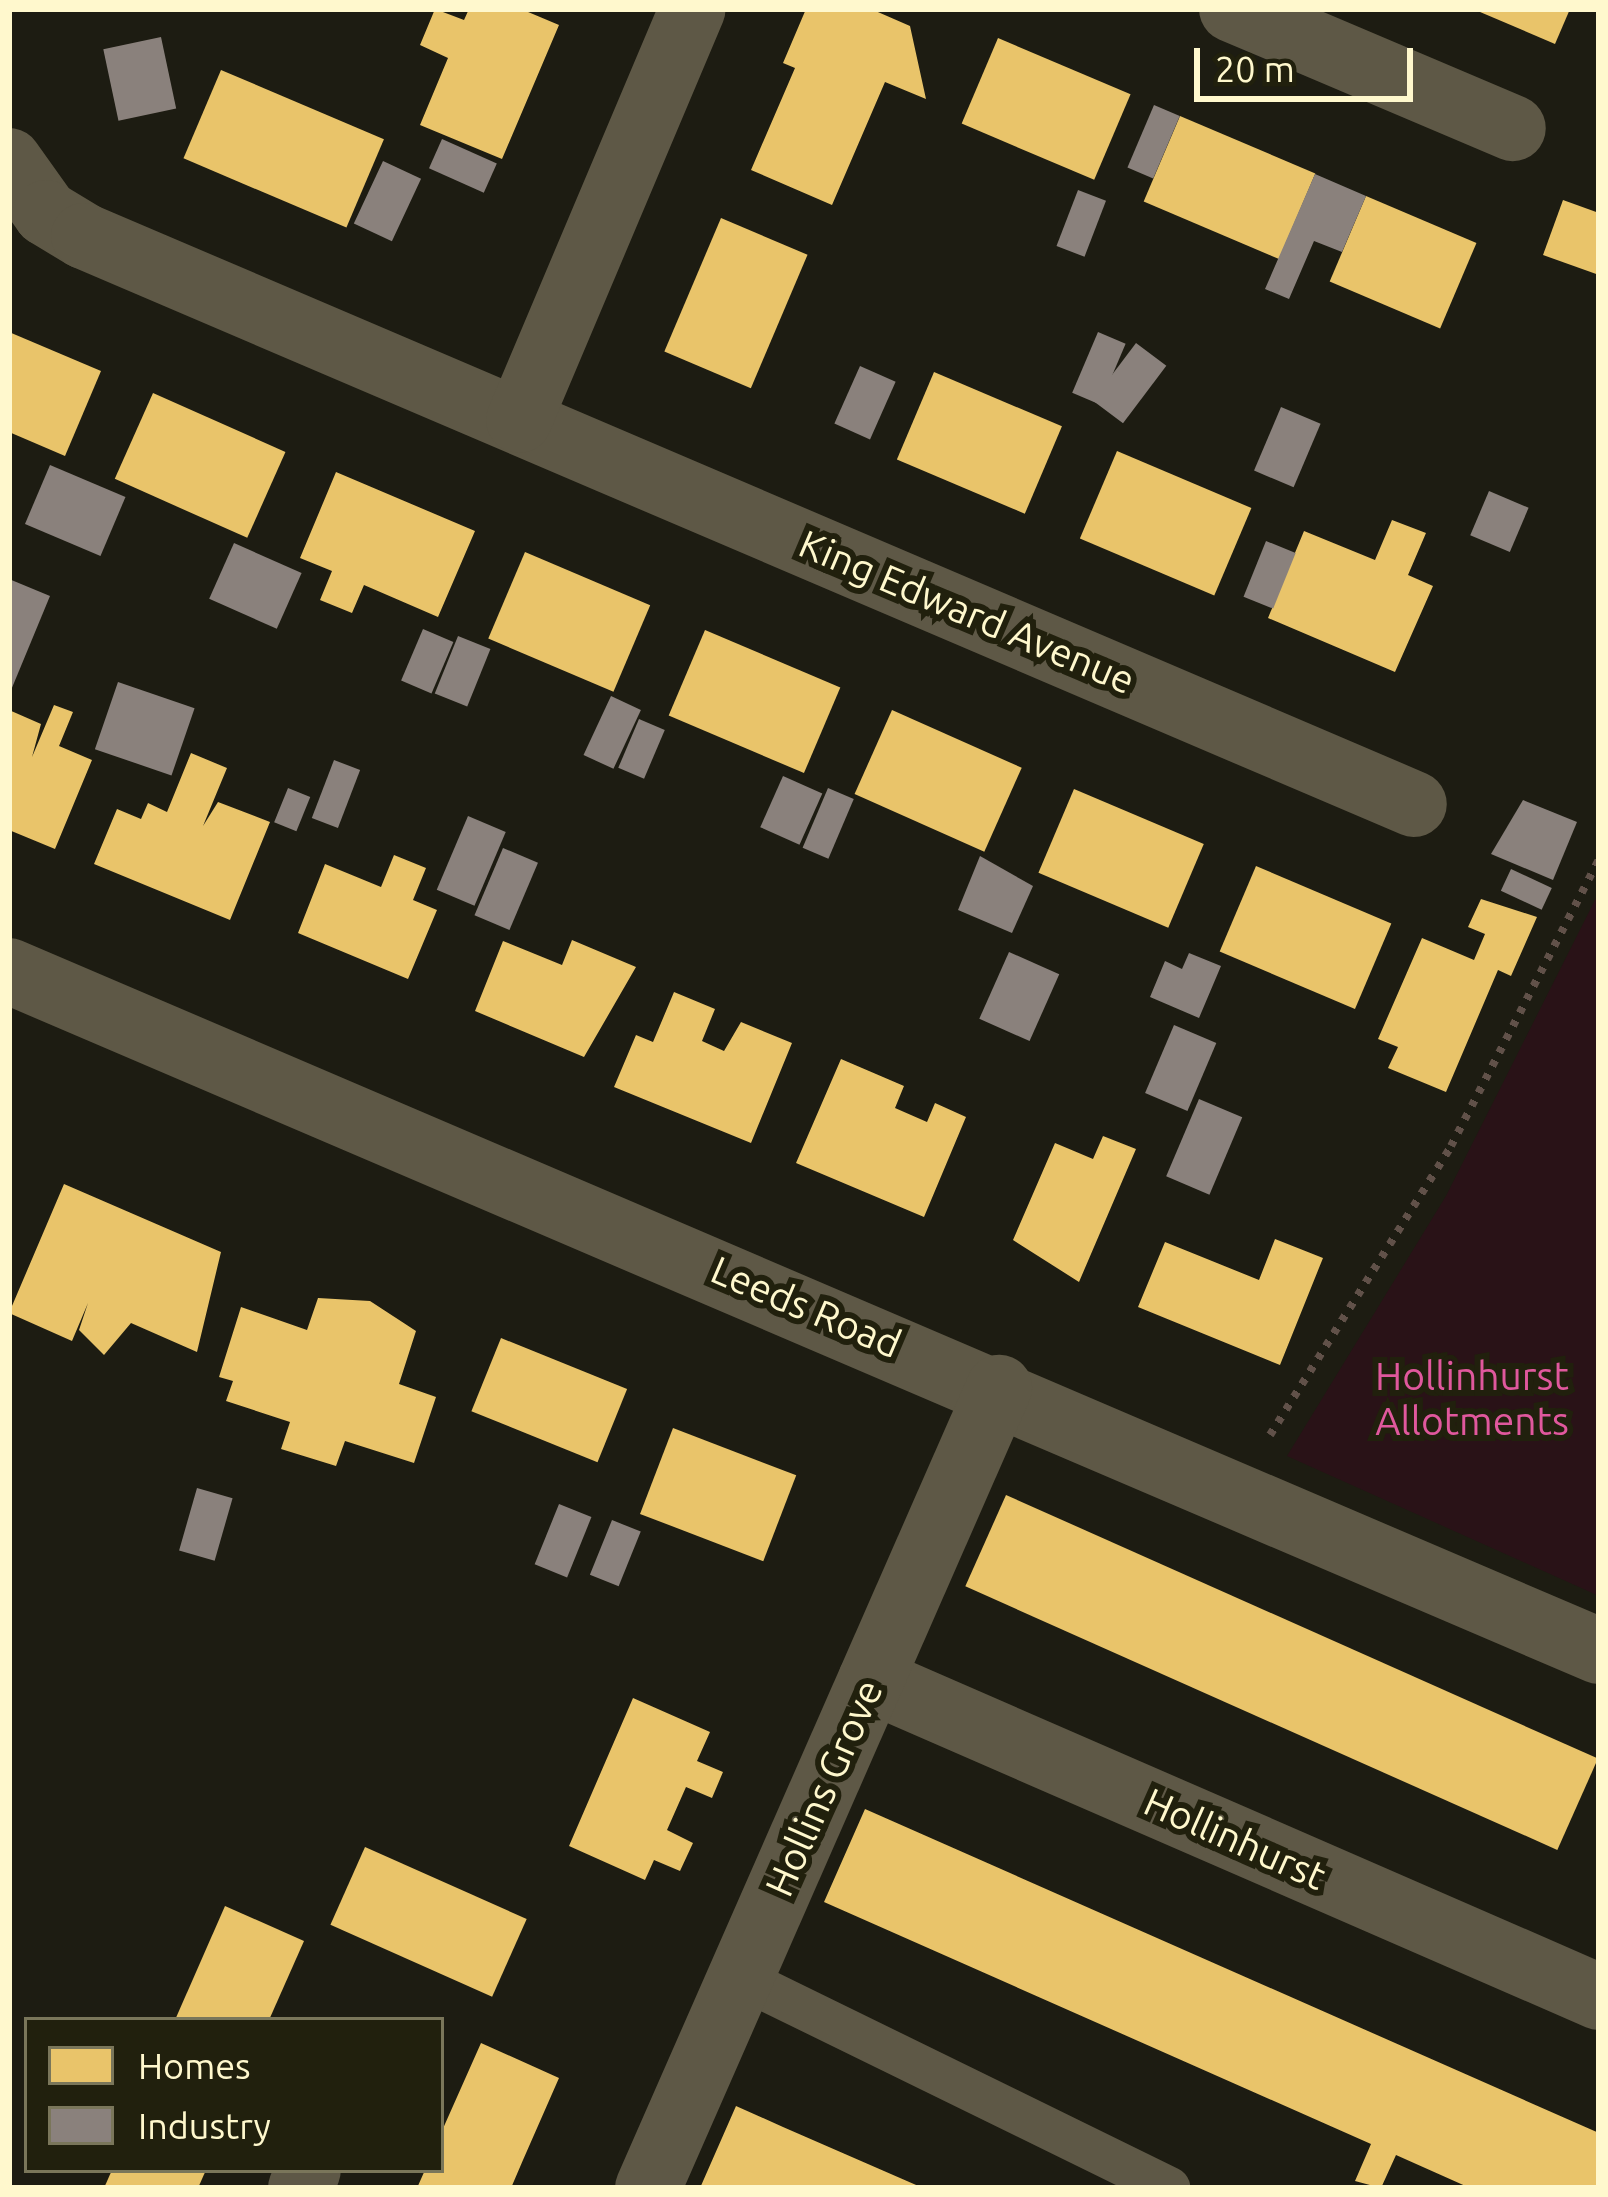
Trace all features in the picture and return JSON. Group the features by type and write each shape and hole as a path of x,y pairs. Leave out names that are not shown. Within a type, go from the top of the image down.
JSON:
{"street":[{"path":"519,420 693,9"},
{"path":"1232,9 1513,128"},
{"name":"King Edward Avenue","path":"9,161 46,213 85,236 1414,804"},
{"name":"Leeds Road","path":"9,971 998,1388 1599,1651"},
{"name":"Hollins Grove","path":"648,2188 998,1388"},
{"name":"Hollinhurst","path":"871,1680 1599,1997"}],"lane":[{"path":"741,1978 1169,2188"}],"path":[{"path":"1245,1497 1270,1435 1450,1146 1599,859"}],"green space":[{"name":"Hollinhurst Allotments","path":"1599,892 1599,1596 1287,1456 1446,1196"}],"building: Homes":[{"path":"435,9 464,20 469,9 521,9 559,25 502,159 420,125 448,58 420,45"},
{"path":"806,9 871,9 910,26 926,99 885,82 832,205 751,170 795,68 783,63"},
{"path":"1473,9 1570,9 1555,44"},
{"path":"998,38 1131,94 1094,180 962,124"},
{"path":"221,70 384,139 346,228 183,158"},
{"path":"1180,116 1315,173 1279,259 1144,202"},
{"path":"1366,196 1476,243 1440,328 1330,282"},
{"path":"1563,200 1599,213 1599,275 1543,255"},
{"path":"721,218 808,255 751,388 664,351"},
{"path":"9,332 101,371 65,456 9,432"},
{"path":"934,372 1062,426 1025,514 897,459"},
{"path":"153,393 285,452 247,538 115,479"},
{"path":"1117,451 1251,508 1214,595 1080,538"},
{"path":"336,472 475,531 438,617 364,585 352,613 320,600 332,571 300,558"},
{"path":"1392,520 1426,533 1408,575 1433,586 1395,672 1268,618 1304,531 1375,560"},
{"path":"525,552 650,605 613,692 488,639"},
{"path":"705,630 840,687 804,773 669,716"},
{"path":"54,705 73,712 59,746 92,760 55,849 9,830 9,710 41,724 32,757"},
{"path":"892,710 1022,768 984,852 855,794"},
{"path":"191,753 227,768 203,826 218,802 270,822 230,920 94,864 117,809 141,819 148,803 167,812"},
{"path":"1074,789 1204,844 1168,928 1038,873"},
{"path":"394,855 426,868 413,900 437,910 408,979 298,933 325,864 381,887"},
{"path":"1256,866 1391,923 1355,1009 1220,952"},
{"path":"1481,899 1537,917 1511,976 1498,970 1446,1092 1388,1068 1398,1047 1378,1039 1422,938 1474,960 1485,934 1468,927"},
{"path":"572,940 636,967 584,1057 475,1011 503,941 562,965"},
{"path":"674,992 715,1009 702,1041 724,1051 741,1022 792,1043 751,1143 614,1087 636,1035 653,1042"},
{"path":"841,1059 904,1086 895,1108 927,1122 935,1103 966,1117 924,1217 796,1163"},
{"path":"1103,1136 1136,1149 1079,1282 1013,1240 1055,1143 1093,1159"},
{"path":"64,1184 221,1252 197,1352 131,1323 104,1355 79,1330 88,1303 72,1341 9,1313"},
{"path":"1275,1239 1323,1258 1280,1365 1138,1307 1165,1242 1259,1280"},
{"path":"318,1298 370,1301 416,1331 399,1384 436,1397 414,1463 345,1441 336,1466 281,1449 290,1422 226,1401 233,1381 219,1377 241,1307 307,1330"},
{"path":"501,1338 627,1389 598,1462 471,1411"},
{"path":"673,1428 796,1475 763,1561 640,1514"},
{"path":"1006,1495 1598,1759 1557,1850 965,1586"},
{"path":"633,1698 710,1732 697,1761 723,1772 712,1798 686,1787 667,1830 693,1843 680,1871 654,1860 645,1880 569,1846"},
{"path":"865,1809 1599,2133 1599,2188 1470,2188 1396,2155 1381,2188 1355,2181 1371,2144 824,1902"},
{"path":"365,1847 527,1919 492,1997 330,1925"},
{"path":"225,1906 304,1941 270,2017 176,2017"},
{"path":"481,2043 559,2078 511,2188 417,2188 424,2173 444,2173 444,2126"},
{"path":"736,2106 783,2127 923,2188 700,2188"},
{"path":"111,2173 205,2173 198,2188 104,2188"}],"building: Industry":[{"path":"161,37 176,108 118,121 103,49"},
{"path":"1154,105 1180,116 1153,179 1127,168"},
{"path":"442,139 497,163 484,193 429,168"},
{"path":"383,161 421,179 392,241 354,224"},
{"path":"1315,174 1366,196 1342,252 1314,241 1289,299 1265,289"},
{"path":"1078,190 1106,201 1085,257 1056,246"},
{"path":"1098,332 1126,344 1100,404 1072,393"},
{"path":"1136,343 1166,366 1123,423 1093,401"},
{"path":"860,366 896,382 870,439 834,424"},
{"path":"1281,407 1321,424 1294,487 1254,471"},
{"path":"50,465 125,497 100,556 25,524"},
{"path":"1489,491 1529,508 1510,552 1470,535"},
{"path":"1266,541 1296,553 1273,609 1244,597"},
{"path":"234,543 302,573 277,629 209,599"},
{"path":"9,579 50,596 9,695"},
{"path":"423,629 453,642 431,693 401,681"},
{"path":"458,636 490,649 467,707 435,693"},
{"path":"118,682 195,708 171,776 95,749"},
{"path":"611,696 641,710 613,769 584,755"},
{"path":"639,719 665,730 644,779 618,768"},
{"path":"334,760 360,770 338,828 312,818"},
{"path":"783,776 822,793 800,845 760,827"},
{"path":"288,788 310,797 296,831 274,822"},
{"path":"828,788 854,799 828,859 803,848"},
{"path":"1523,800 1577,822 1553,880 1491,854"},
{"path":"468,816 506,832 474,906 437,890"},
{"path":"503,848 538,863 509,930 474,915"},
{"path":"980,856 1033,886 1012,933 958,910"},
{"path":"1511,869 1552,888 1542,910 1501,891"},
{"path":"1009,952 1059,974 1030,1041 979,1019"},
{"path":"1189,953 1221,966 1199,1018 1150,997 1165,961 1182,969"},
{"path":"1174,1025 1216,1043 1187,1111 1145,1093"},
{"path":"1199,1099 1242,1117 1209,1195 1166,1176"},
{"path":"197,1488 233,1498 215,1561 179,1550"},
{"path":"559,1504 591,1517 567,1577 535,1564"},
{"path":"612,1520 641,1532 619,1586 590,1575"}]}
